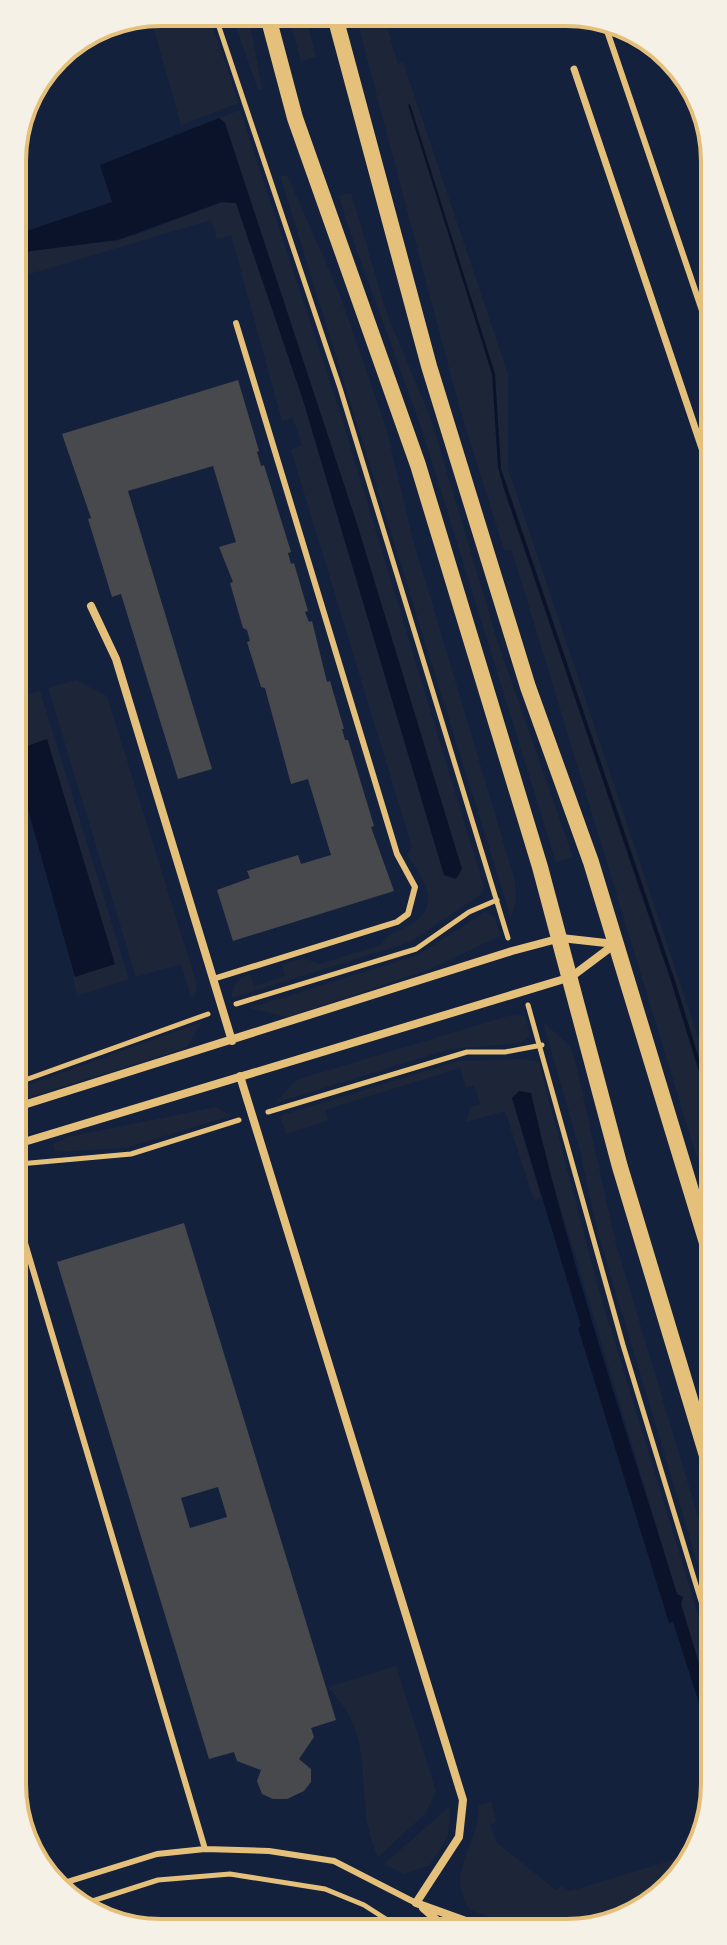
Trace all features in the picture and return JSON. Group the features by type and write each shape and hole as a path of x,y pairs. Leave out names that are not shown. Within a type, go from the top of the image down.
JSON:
{"main road":[{"path":"271,26 304,147 418,465 561,938 620,1167 701,1436"},
{"path":"337,26 429,366 528,687 579,823 701,1223"}],"street":[{"path":"574,69 701,445"},
{"path":"91,606 116,659 232,1041"},
{"path":"26,1104 512,951 561,938 616,944"},
{"path":"26,1141 525,993 571,977 616,944"},
{"path":"240,1076 463,1800 459,1837 416,1903"},
{"path":"416,1903 435,1919"},
{"path":"416,1903 460,1919"}],"lane":[{"path":"608,33 701,308"},
{"path":"213,979 397,922 408,914 415,887 397,854 236,323"},
{"path":"26,1246 205,1849"},
{"path":"69,1881 157,1854 205,1849 269,1851 334,1861 416,1903"}],"path":[{"path":"219,26 340,388 512,951"},
{"path":"26,1080 222,1008 416,949 469,912 497,900"},
{"path":"525,993 542,1045 623,1345 701,1601"},
{"path":"26,1163 131,1154 467,1052 505,1052 542,1045"},
{"path":"93,1901 158,1880 230,1874 325,1889 364,1905 386,1919"}],"shaded area":[{"path":"213,26 239,103 181,125 153,27"},
{"path":"236,26 250,26 262,89 258,90"},
{"path":"291,26 308,26 316,57 301,61"},
{"path":"358,26 387,26 398,64 403,62 508,374 508,468 701,1045 701,1065 501,469 495,374 409,104 492,374 498,467 504,489 701,1078 701,1171 512,551 504,550 459,406"},
{"path":"408,105 495,374 501,469 675,981 701,1065 701,1078 504,489 498,467 492,374"},
{"path":"240,110 342,419 484,888 479,896 410,942 232,998 236,983 250,974 254,986 285,976 282,965 304,958 319,964 381,945 391,934 421,917 426,909 427,891 407,855 412,847 291,450 302,445 293,418 282,421 231,235 217,239 211,220 26,275 26,253 136,235 222,202 236,203 303,400 444,875 448,877 358,527 225,123 219,118"},
{"path":"219,118 225,123 358,527 462,869 456,879 444,875 303,400 236,203 222,202 118,240 26,253 26,231 112,202 100,165"},
{"path":"287,175 338,290 386,427 412,536 515,881 516,900 511,918 280,176"},
{"path":"351,193 387,314 431,419 497,640 573,857 556,862 421,427 347,223 339,196"},
{"path":"76,680 107,696 197,985 195,996 191,997 181,964 136,977 48,688"},
{"path":"40,691 129,979 77,996 73,976 114,965 26,779 26,695"},
{"path":"47,739 115,964 75,977 26,802 26,746"},
{"path":"485,912 495,917 500,936 428,970 288,1017 249,1008 418,955"},
{"path":"511,1015 525,1016 530,1036 521,1043 450,1049 275,1103 296,1080"},
{"path":"202,1022 187,1046 179,1050 26,1098 26,1086"},
{"path":"543,1022 570,1046 576,1064 616,1244 701,1527 701,1575 599,1237 579,1147"},
{"path":"523,1059 539,1062 598,1287 701,1624 701,1670 681,1603 683,1597 677,1594 545,1156 518,1095 512,1098 541,1198 534,1200 505,1111 466,1122 471,1107 481,1105 474,1085 466,1087 460,1068 325,1110 327,1121 286,1134 280,1116 458,1061"},
{"path":"519,1091 531,1093 599,1345 677,1594 683,1597 681,1604 701,1670 701,1709 673,1622 669,1623 578,1328 581,1326 512,1098"},
{"path":"216,1107 231,1116 125,1148 55,1152 53,1144 68,1137"},
{"path":"396,1666 436,1791 425,1814 378,1857 366,1811 363,1769 355,1729 345,1708 328,1687"},
{"path":"491,1802 496,1822 490,1825 497,1843 556,1890 561,1885 570,1891 678,1858 655,1885 618,1909 566,1919 494,1919 470,1910 460,1883 478,1820 479,1805"},
{"path":"450,1806 448,1836 430,1865 404,1874 384,1864"}],"building":[{"path":"238,380 261,466 264,465 291,552 288,553 291,564 294,563 308,611 305,612 309,622 312,621 327,682 330,681 345,740 348,740 374,826 371,827 394,891 233,941 217,890 250,878 247,871 298,855 301,864 331,855 308,779 291,784 265,688 261,687 247,642 250,641 247,630 243,628 230,583 233,582 219,547 236,542 213,466 128,491 212,769 178,779 121,594 112,597 88,519 91,518 62,434"},
{"path":"184,1223 336,1720 311,1728 314,1737 299,1759 311,1769 311,1782 304,1791 287,1799 273,1799 262,1794 257,1781 261,1770 237,1761 234,1752 209,1759 57,1262","holes":["218,1487 227,1517 190,1528 181,1498"]}]}
